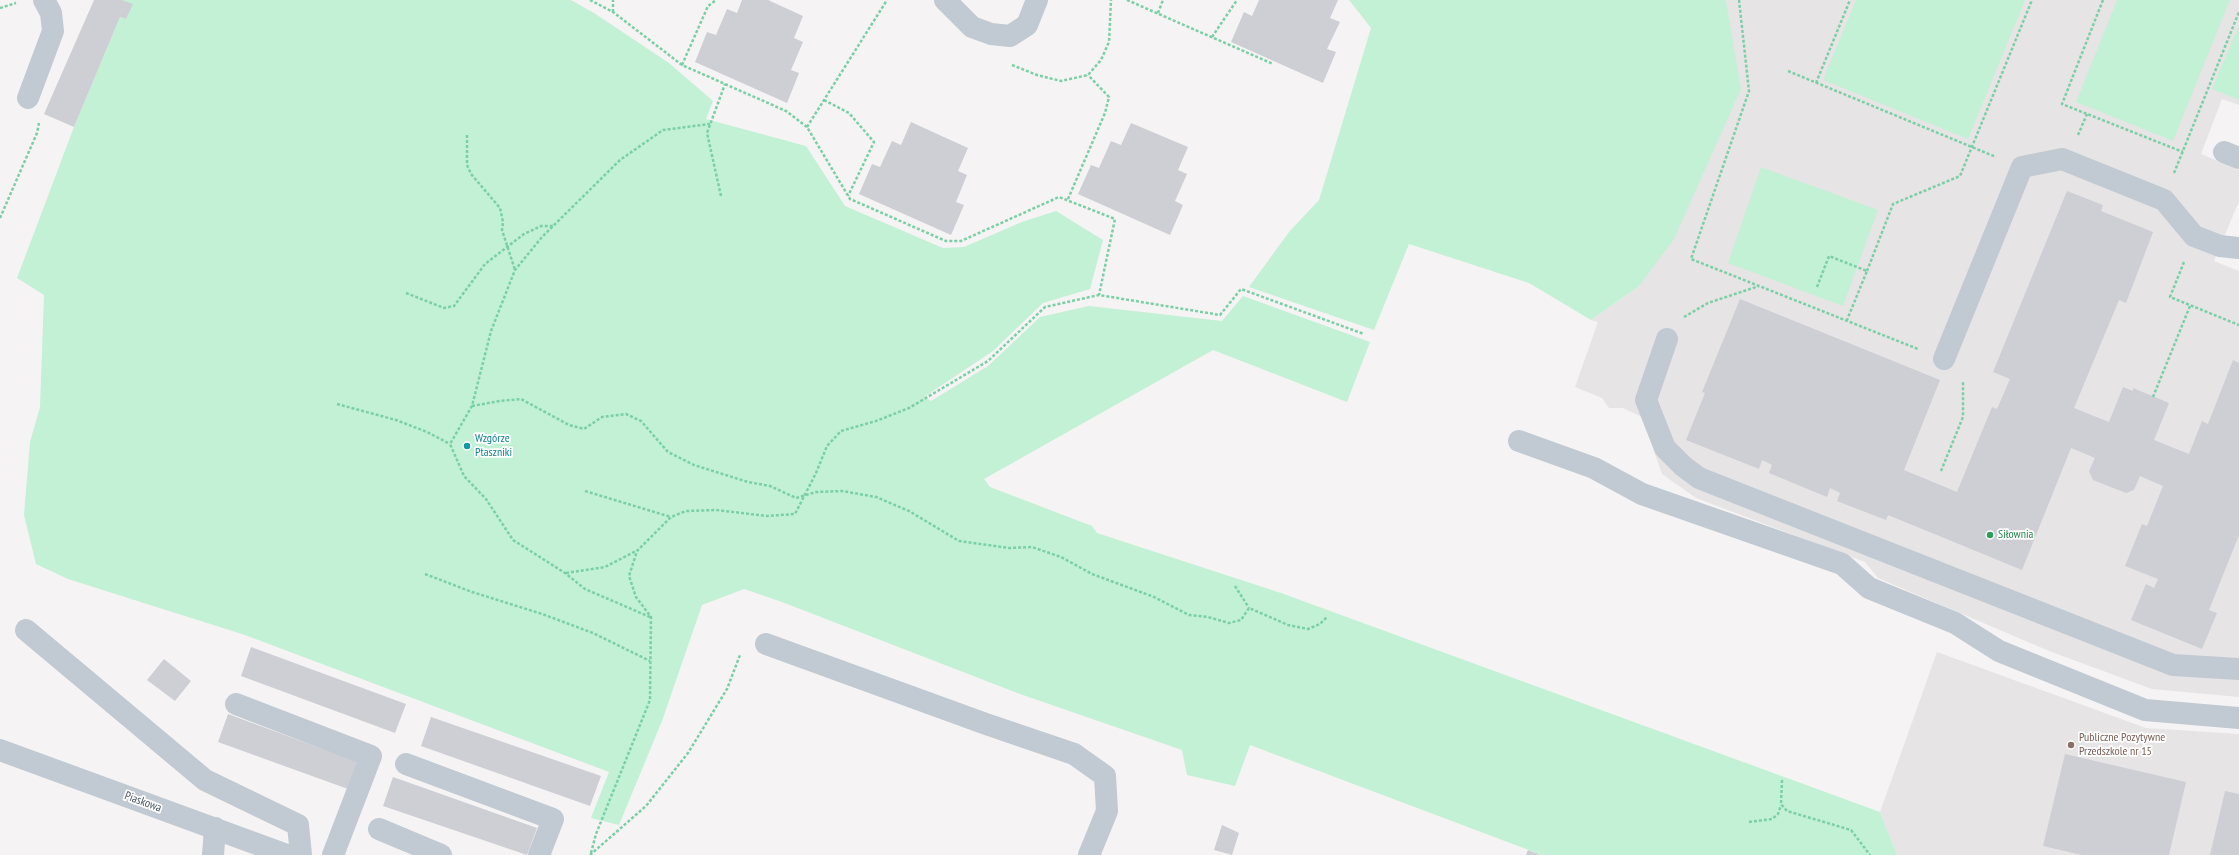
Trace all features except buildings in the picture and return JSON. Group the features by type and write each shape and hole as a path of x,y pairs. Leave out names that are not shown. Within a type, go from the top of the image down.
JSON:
{"street":[{"path":"28,98 53,31 51,13 44,0"},
{"path":"945,0 972,27 991,34 1010,36 1027,25 1037,0"},
{"path":"1944,359 2022,168 2062,159 2164,200 2194,236 2220,246 2239,248"},
{"path":"1667,339 1646,400 1665,448 1683,466 1699,478 2173,666 2239,669"},
{"path":"1519,441 1594,468 1642,494 1842,564 1869,588 1955,623 1999,652 2145,710 2239,718"},
{"path":"26,630 205,780 298,825 302,855"},
{"path":"766,644 986,724 1074,754 1105,776 1107,811 1090,855"},
{"path":"236,704 371,756 333,855"},
{"name":"Piaskowa","path":"0,750 287,855"},
{"path":"406,764 552,819 539,855"},
{"path":"213,855 215,828"},
{"path":"379,829 441,855"}],"path":[{"path":"590,0 613,12 682,65 786,111 807,127 848,196 946,241 961,241 1059,197 1068,199 1115,219 1099,295"},
{"path":"613,0 613,12"},
{"path":"682,65 708,6 716,0"},
{"path":"807,127 887,0"},
{"path":"1068,199 1105,113 1109,96 1088,75 1101,60 1109,42 1111,0"},
{"path":"1127,0 1273,64"},
{"path":"1158,13 1163,0"},
{"path":"1212,37 1237,0"},
{"path":"1739,0 1749,91 1691,259 1944,359 1963,379 1963,417 1942,471"},
{"path":"1816,83 1850,0"},
{"path":"1847,320 1893,204 1960,176 2032,0"},
{"path":"2103,0 2062,104 2183,152"},
{"path":"0,8 18,2"},
{"path":"2175,171 2239,12"},
{"path":"1788,71 2022,168"},
{"path":"721,196 707,132 725,84"},
{"path":"0,218 37,133 42,110 28,98"},
{"path":"824,100 849,113 874,142 848,196"},
{"path":"2079,133 2087,114"},
{"path":"450,444 472,406 492,331 515,270 542,237 620,160 663,130 710,124"},
{"path":"467,134 467,165 471,174 500,208 507,247 515,270"},
{"path":"406,293 444,308 454,306 485,264 524,234 541,226 554,226"},
{"path":"2194,236 2170,297 2239,325"},
{"path":"1817,287 1829,256 1867,271"},
{"path":"1667,339 1674,326 1689,313 1708,303 1759,285"},
{"path":"565,573 605,567 637,550 671,517 686,511 716,510 766,516 795,514 805,497 827,446 841,431 876,421 909,408 988,361 1044,307 1099,295 1220,315 1241,289 1364,334"},
{"path":"2153,397 2190,306"},
{"path":"472,406 500,400 521,399 569,425 584,429 602,417 626,414 642,421 668,452 694,466 748,482 770,486 796,498 805,497 816,492 842,491 876,497 909,511 959,541 1009,548 1032,547 1061,557 1092,574 1154,597 1189,616 1208,617 1229,623 1241,620 1249,608"},
{"path":"337,404 396,420 427,432 450,444 464,476 486,499 513,540 565,573 585,589 651,617"},
{"path":"585,491 671,517"},
{"path":"590,854 596,834 650,700 651,617 636,597 629,576 637,550"},
{"path":"425,574 472,592 542,614 593,633 650,661"},
{"path":"1235,586 1249,608 1288,626 1308,629 1320,624 1327,617"},
{"path":"590,854 646,806 688,752 727,689 743,649 757,644 766,644"},
{"path":"1749,822 1772,820 1778,814 1781,804 1782,780"},
{"path":"1781,804 1787,811 1796,815 1816,818 1851,830 1870,855"}],"shaded area":[{"path":"1726,0 2239,0 2239,105 2222,99 2201,154 2239,170 2239,201 2214,261 2239,271 2239,697 2152,689 2049,651 1878,578 1865,562 1696,498 1662,474 1642,417 1623,408 1609,408 1602,398 1575,387 1598,322 1591,320 1639,286 1731,38"},
{"name":"Publiczne Pozytywne Przedszkole nr 15","path":"1937,652 2146,728 2239,734 2239,855 1897,855 1880,812"}],"green space":[{"path":"122,0 571,0 594,13 669,63 713,101 706,119 806,146 845,206 943,248 964,247 1022,222 1056,211 1103,240 1090,289 1043,303 993,351 924,397 931,401 988,366 1040,317 1089,306 1222,321 1243,296 1370,342 1347,402 1213,350 984,479 990,487 1092,526 1097,533 1281,593 1880,812 1897,855 1542,855 1250,745 1235,786 1187,775 1182,750 1020,694 782,602 744,589 702,605 662,721 619,825 591,818 609,772 245,635 68,579 36,564 24,515 30,442 40,407 44,295 17,278 74,127 120,17 126,19 132,5"},
{"path":"1349,0 1726,0 1741,89 1674,239 1639,286 1591,320 1529,283 1409,244 1374,330 1249,287 1289,232 1319,200 1371,28"},
{"path":"1856,0 2025,0 1968,139 1823,80"},
{"path":"2117,0 2230,0 2173,141 2076,102"},
{"path":"2239,25 2239,100 2212,89"},
{"path":"1761,167 1878,210 1843,306 1728,263"}],"place":[{"name":"Wzgórze Ptaszniki","path":"467,446"},
{"name":"Siłownia","path":"1990,535"},
{"name":"Publiczne Pozytywne Przedszkole nr 15","path":"2071,745"}]}
